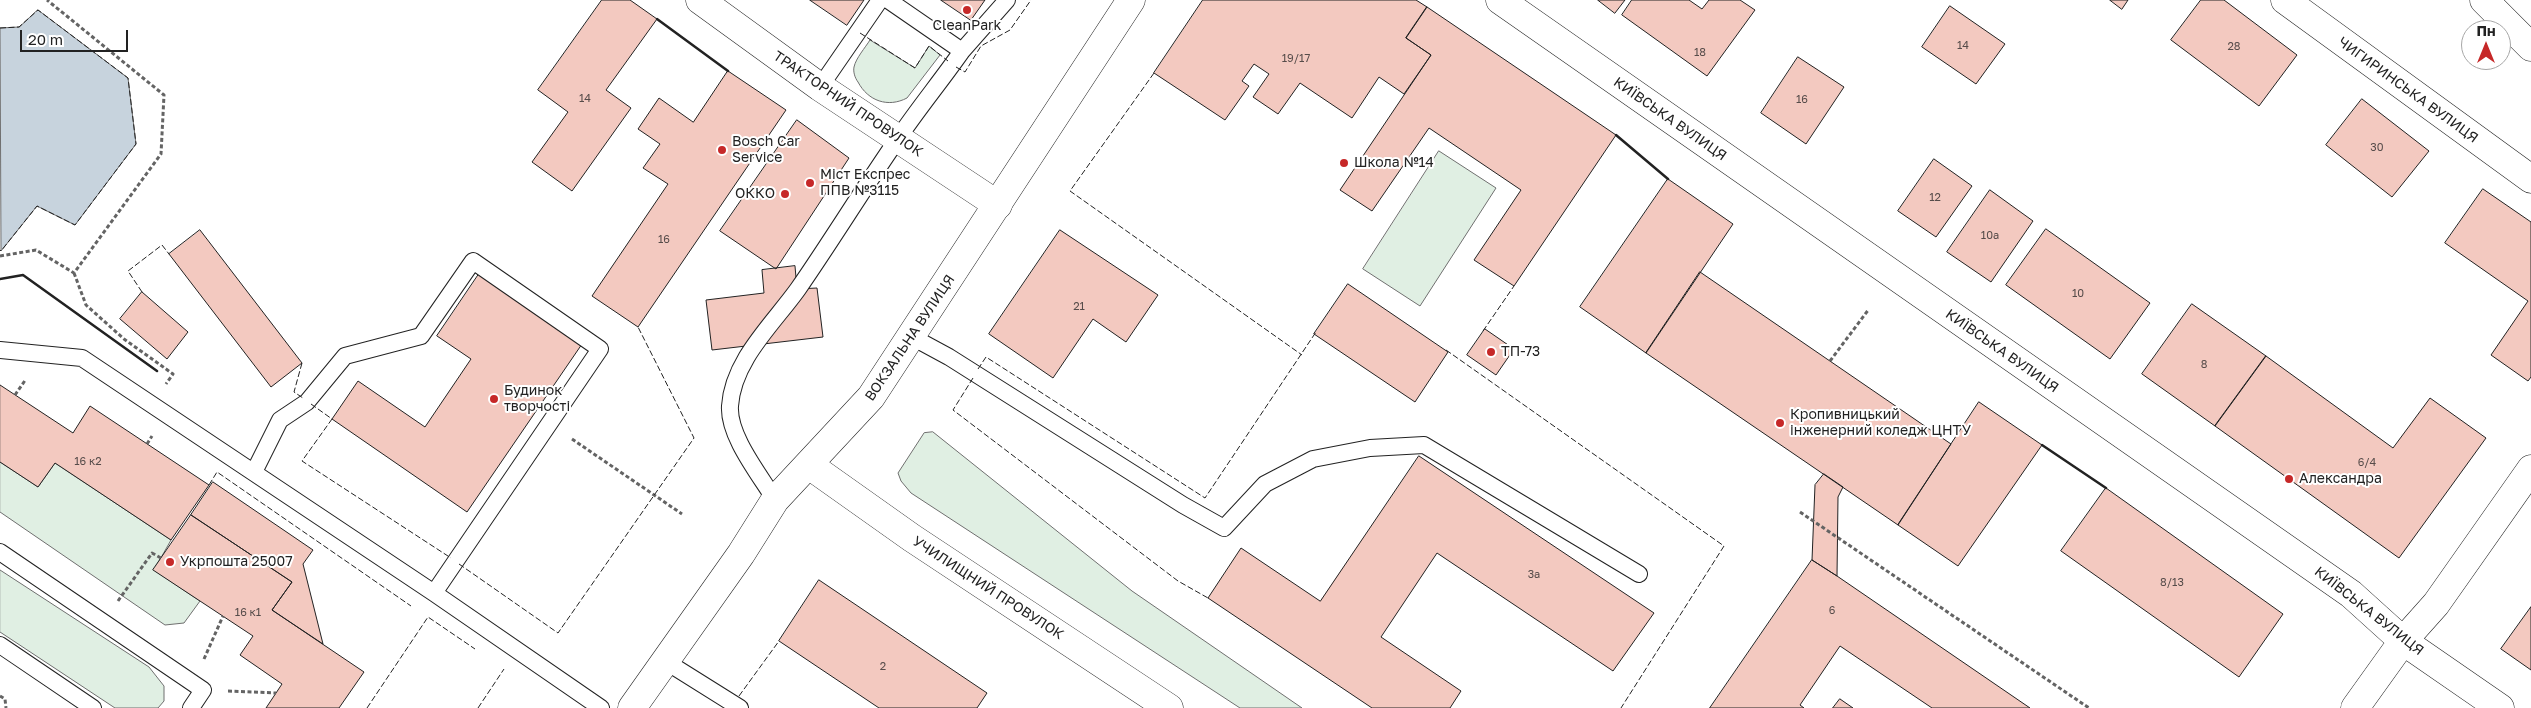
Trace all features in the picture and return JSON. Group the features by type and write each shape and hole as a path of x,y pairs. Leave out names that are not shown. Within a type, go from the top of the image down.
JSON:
{"street":[{"name":"ТРАКТОРНИЙ ПРОВУЛОК","path":"700,0 820,87 998,205"},
{"name":"ВОКЗАЛЬНА ВУЛИЦЯ","path":"632,708 740,554 775,500 871,397 1131,0"},
{"name":"КИЇВСЬКА ВУЛИЦЯ","path":"1500,0 2350,594 2402,641 2500,708"},
{"name":"ЧИГИРИНСЬКА ВУЛИЦЯ","path":"2285,0 2531,179"},
{"path":"2484,0 2531,47"},
{"name":"УЧИЛИЩНИЙ ПРОВУЛОК","path":"809,464 912,538 1170,708"},
{"path":"2355,708 2402,641 2436,604 2531,469"}],"lane":[{"path":"820,87 880,0"},
{"path":"888,0 962,51"},
{"path":"775,500 742,446 731,423 730,408 736,378 756,344 797,289 897,139 962,51 1007,0"},
{"path":"254,472 280,420 307,402 345,356 421,336 473,261 600,349 434,593"},
{"path":"912,337 949,357 1224,528 1265,484 1312,458 1370,448 1424,445 1639,574"},
{"path":"0,350 82,358 434,593 601,708"},
{"path":"0,552 203,690 191,708"},
{"path":"0,645 93,708"},
{"path":"665,661 740,708"}],"path":[{"path":"47,0 164,95 161,154 74,273"},
{"path":"0,256 36,250 74,273 86,305 103,322 160,365"},
{"path":"1830,361 1869,309"},
{"path":"550,424 682,514"},
{"path":"1800,512 2089,708"},
{"path":"104,623 152,553 161,558"},
{"path":"223,616 204,656 203,690 276,693"},
{"path":"0,696 5,699 6,708"}],"green space":[{"path":"870,40 915,68 929,46 940,55 907,98 893,102 879,101 862,89 854,75 855,64"},
{"path":"1439,151 1496,188 1420,306 1363,269"},
{"path":"933,432 1132,591 1302,708 1240,708 911,493 901,481 898,473 924,433"},
{"path":"0,462 38,487 55,463 171,540 154,570 200,601 184,623 165,625 0,512"},
{"path":"0,570 149,667 164,686 164,701 158,708 115,708 0,632"}],"shaded area":[{"path":"38,10 128,78 136,144 75,225 37,206 1,251 0,28 19,27"}],"building":[{"path":"602,0 630,0 657,19 606,90 631,108 572,191 532,162 568,112 538,90"},
{"path":"810,0 864,0 847,25"},
{"name":"CleanPark","path":"941,0 985,0 971,20"},
{"path":"1203,0 1416,0 1427,7 1406,38 1431,55 1404,94 1379,77 1352,118 1300,83 1278,114 1253,97 1269,74 1254,64 1242,81 1249,86 1225,120 1154,73"},
{"path":"1598,0 1625,0 1615,13"},
{"path":"1632,0 1689,0 1702,9 1709,0 1740,0 1755,10 1707,76 1622,15"},
{"path":"2110,0 2128,0 2122,9"},
{"path":"2201,0 2224,0 2297,55 2259,106 2171,40"},
{"path":"1950,6 2005,44 1976,84 1922,47"},
{"path":"1427,7 1616,135 1514,286 1474,260 1521,190 1429,128 1372,211 1340,190 1431,55 1406,38"},
{"path":"1798,57 1844,87 1806,144 1761,113"},
{"path":"728,71 786,110 638,327 592,296 668,184 643,168 660,144 638,129 659,98 693,122"},
{"path":"2362,99 2429,151 2392,197 2326,145"},
{"name":"ОККО","path":"797,120 849,158 776,269 720,231"},
{"path":"1934,159 1972,186 1936,237 1898,211"},
{"path":"1668,179 1733,224 1646,353 1580,307"},
{"path":"2483,189 2531,222 2531,377 2528,381 2491,355 2528,301 2445,243"},
{"path":"1990,190 2033,221 1991,282 1947,252"},
{"path":"2046,229 2150,303 2110,359 2006,285"},
{"path":"200,230 302,363 271,387 169,254"},
{"path":"1060,230 1158,295 1126,342 1093,319 1053,378 989,334"},
{"path":"795,266 797,289 817,288 823,337 712,350 706,300 764,293 762,270"},
{"path":"1700,272 1951,444 1898,525 1646,353"},
{"name":"Будинок творчості","path":"479,274 582,344 467,512 332,419 358,381 425,427 471,359 437,336"},
{"path":"1348,284 1448,352 1415,402 1314,334"},
{"path":"142,292 188,332 167,359 120,319"},
{"path":"2192,304 2266,356 2215,426 2142,374"},
{"name":"ТП-73","path":"1485,329 1514,349 1496,375 1467,355"},
{"path":"2266,356 2393,448 2430,398 2486,438 2399,558 2215,426"},
{"path":"0,385 73,433 90,406 209,485 171,540 55,463 38,487 0,462"},
{"path":"1979,402 2042,445 1958,566 1898,525"},
{"path":"1419,456 1654,613 1613,671 1437,553 1381,637 1461,691 1450,708 1372,708 1208,598 1241,548 1320,601"},
{"path":"1824,474 1843,487 1838,497 1837,576 1812,560 1815,485"},
{"path":"213,482 313,550 303,564 323,644 272,610 292,582 191,515"},
{"path":"2106,488 2283,614 2239,677 2061,551"},
{"path":"191,515 292,582 272,610 364,672 339,708 266,708 282,684 240,655 253,636 153,570"},
{"path":"1812,560 2030,708 1932,708 1840,646 1800,705 1804,708 1710,708"},
{"path":"819,580 987,693 977,708 879,708 779,641"},
{"path":"2531,607 2531,670 2501,649"},
{"path":"1840,699 1853,708 1833,708"}],"fence":[{"path":"956,67 965,72 981,46 1010,30 1031,0"},
{"path":"0,28 19,27 38,10 128,78 136,144 75,225 37,206 0,250"},
{"path":"860,33 915,68 929,46 948,61"},
{"path":"1154,73 1070,191 1302,355"},
{"path":"142,292 128,271 162,245 169,254"},
{"path":"1483,331 1514,286"},
{"path":"459,564 558,633 694,438 638,327"},
{"path":"978,369 986,357 1205,498 1316,332"},
{"path":"1446,350 1724,546 1621,708"},
{"path":"302,363 294,392 303,398"},
{"path":"973,378 953,410 1178,581 1208,598"},
{"path":"311,404 332,419 302,461 451,558"},
{"path":"209,485 217,472 411,606"},
{"path":"367,708 428,617 475,649"},
{"path":"739,696 779,641"},
{"path":"478,708 504,669"}],"wall":[{"path":"657,19 728,71"},
{"path":"1616,135 1668,179"},
{"path":"0,279 23,275 157,371"},
{"path":"2042,445 2106,488"}],"place":[{"name":"CleanPark","path":"967,10"},
{"name":"Bosch Car Service","path":"722,150"},
{"name":"Школа №14","path":"1344,163"},
{"name":"Міст Експрес ППВ №3115","path":"810,183"},
{"name":"ОККО","path":"785,194"},
{"name":"ТП-73","path":"1491,352"},
{"name":"Будинок творчості","path":"494,399"},
{"name":"Кропивницький інженерний коледж ЦНТУ","path":"1780,423"},
{"name":"Александра","path":"2289,479"},
{"name":"Укрпошта 25007","path":"170,562"}]}
